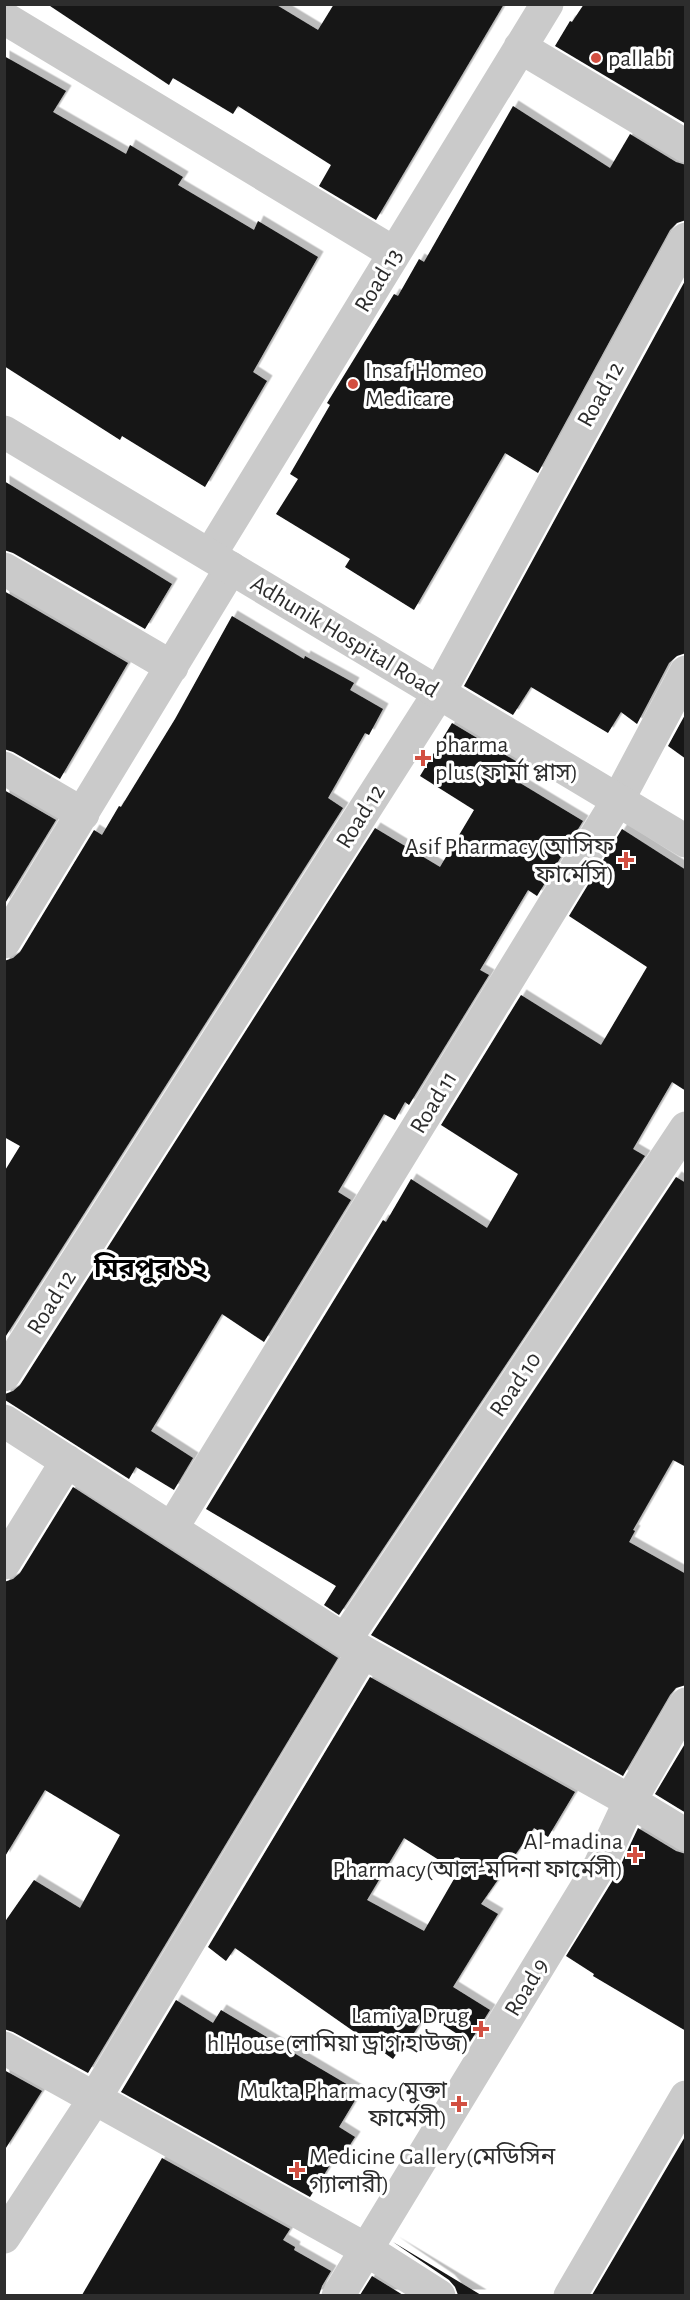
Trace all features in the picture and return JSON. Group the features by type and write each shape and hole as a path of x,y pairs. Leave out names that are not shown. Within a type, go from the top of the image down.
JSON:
{"street":[{"name":"Road 13","path":"4,942 172,667 220,562 394,254 547,4"},
{"path":"4,18 394,254"},
{"path":"520,47 686,146"},
{"name":"Road 12","path":"4,1376 439,693 686,239"},
{"name":"Adhunik Hospital Road","path":"4,432 686,841"},
{"path":"4,569 172,667"},
{"name":"Road 11","path":"172,1528 618,800 686,672"},
{"path":"4,768 83,814"},
{"name":"Road 10","path":"4,2237 95,2098 354,1646 686,1128"},
{"path":"4,1421 354,1646 630,1801 686,1835"},
{"path":"4,1563 67,1461"},
{"name":"Road 9","path":"338,2295 600,1864 630,1801 686,1704"},
{"path":"4,2048 367,2250 440,2295"},
{"path":"570,2295 686,2097"}],"building":[{"path":"47,4 275,4 318,30 334,4 504,4 376,220 319,186 331,165 238,106 233,114 173,78 169,85"},
{"path":"584,4 686,4 686,124 555,46 570,21 572,22"},
{"path":"4,56 66,91 53,112 126,154 130,145 183,177 178,185 254,230 258,221 318,257 253,372 267,381 205,487 122,436 120,440 4,366"},
{"path":"513,106 610,168 630,134 676,162 686,165 686,220 677,223 670,230 538,473 505,453 414,610 345,567 350,559 276,514 298,479 290,474 330,405 327,403 394,294 398,296 419,259 424,262"},
{"path":"686,279 686,653 677,656 669,663 637,724 621,712 608,733 531,687 513,715 464,686"},
{"path":"4,481 172,584 145,629 4,550"},
{"path":"4,591 128,663 60,779 4,749"},
{"path":"232,616 304,659 305,656 354,683 350,690 383,709 369,735 365,733 328,798 343,808 4,1339 4,1172 20,1146 4,1137 4,961 20,952 94,830 102,835 119,806 121,807 175,719"},
{"path":"686,713 686,759 668,746"},
{"path":"452,723 519,763 510,777 583,821 537,896 528,890 480,970 489,975 409,1105 405,1102 395,1120 384,1114 338,1192 351,1200 264,1342 222,1314 151,1431 193,1458 174,1490 136,1467 129,1479 5,1400 5,1394 20,1385 375,828 440,867 474,810 420,776"},
{"path":"4,790 56,820 4,905"},
{"path":"622,829 686,870 686,1091 672,1082 633,1149 645,1156 339,1615 324,1605 336,1586 206,1509 383,1220 386,1222 411,1179 487,1228 518,1174 441,1125 521,995 601,1045 647,967 569,916"},
{"path":"676,1177 686,1183 686,1467 673,1460 633,1530 635,1531 629,1542 686,1574 686,1685 676,1688 670,1695 623,1776 371,1635"},
{"path":"73,1487 338,1658 88,2073 4,2029 4,1923 34,1880 80,1908 120,1835 45,1790 4,1858 4,1582 20,1573"},
{"path":"370,1677 575,1792 548,1837 534,1828 481,1904 498,1914 453,1987 490,2010 470,2042 426,2014 402,2052 399,2050 393,2059 235,1948 226,1961 208,1947","holes":["404,1838 458,1872 424,1931 367,1900"]},
{"path":"686,1742 686,1813 655,1794"},
{"path":"638,1828 676,1851 686,1854 686,2031 593,1976 594,1974 566,1956 616,1875"},
{"path":"176,2000 213,2023 221,2010 360,2092 339,2127 355,2137 337,2165 332,2162 310,2197 121,2092"},
{"path":"4,2070 42,2091 4,2151"},
{"path":"686,2135 686,2295 592,2295"},
{"path":"162,2158 290,2229 283,2240 295,2247 294,2250 331,2271 319,2295 82,2295"},
{"path":"393,2242 481,2295 458,2295 449,2280"},
{"path":"372,2276 403,2295 360,2295"}],"place":[{"name":"pallabi","path":"596,58"},
{"name":"Insaf Homeo Medicare","path":"353,384"},
{"name":"pharma plus(ফার্মা প্লাস)","path":"423,758"},
{"name":"Asif Pharmacy(আসিফ ফার্মেসি)","path":"626,860"},
{"name":"Al-madina Pharmacy(আল-মদিনা ফার্মেসী)","path":"635,1855"},
{"name":"Lamiya Drug hlHouse(লামিয়া ড্রাগ হাউজ)","path":"481,2029"},
{"name":"Mukta Pharmacy(মুক্তা ফার্মেসী)","path":"459,2104"},
{"name":"Medicine Gallery(মেডিসিন গ্যালারী)","path":"297,2170"}],"district":[{"name":"মিরপুর ১২","path":"151,1268"}]}
